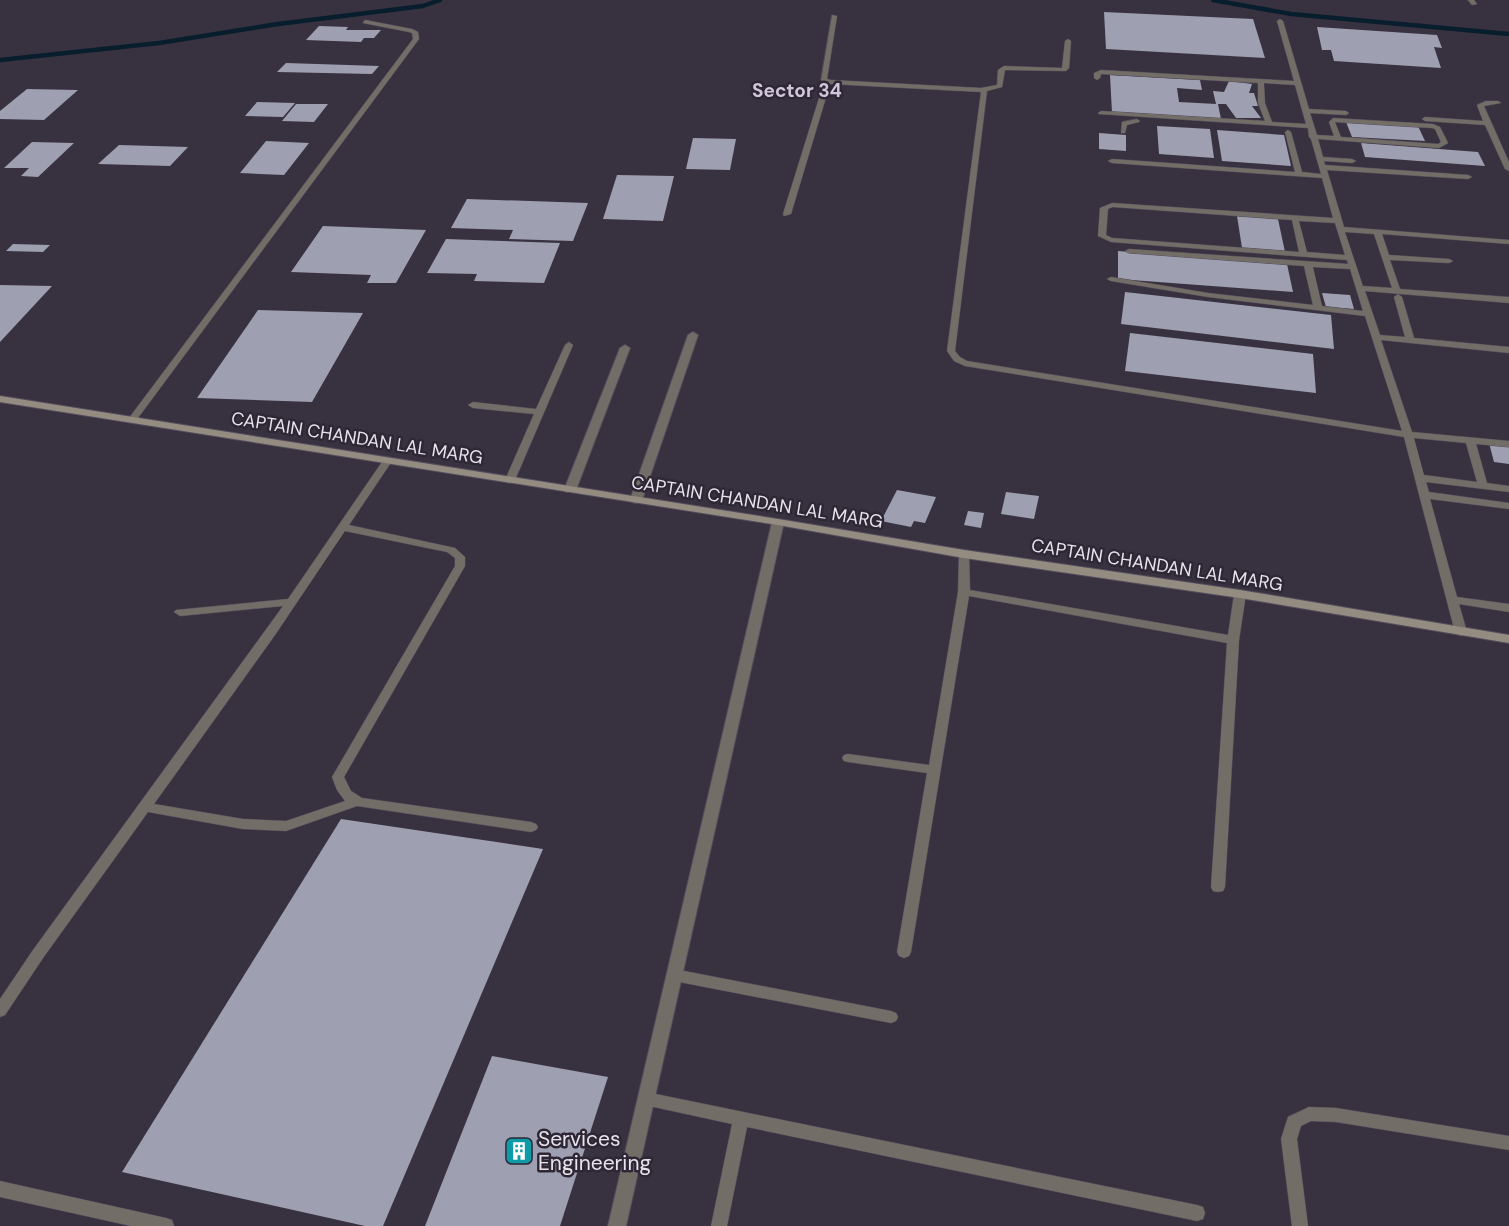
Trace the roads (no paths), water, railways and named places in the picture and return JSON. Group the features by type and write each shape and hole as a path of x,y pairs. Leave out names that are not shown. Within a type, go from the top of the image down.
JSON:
{"street":[{"path":"636,500 693,334"},
{"path":"570,490 625,348"},
{"name":"CAPTAIN CHANDAN LAL MARG","path":"0,399 778,522 964,554 1240,594 1509,639"},
{"path":"617,1226 778,522"}],"lane":[{"path":"834,16 823,78 827,82 981,90 1000,86 1001,70 1004,68 1064,70 1066,68 1068,41"},
{"path":"1280,20 1321,167 1367,314 1408,435 1461,632"},
{"path":"132,420 416,39 415,32 410,30 364,22"},
{"path":"1097,78 1097,73 1101,72 1297,83"},
{"path":"1261,81 1259,96 1262,108 1270,124"},
{"path":"787,214 827,82"},
{"path":"981,90 985,94 951,350 957,359 965,363 1408,435 1509,444"},
{"path":"1498,103 1480,105 1509,169"},
{"path":"1305,111 1487,123"},
{"path":"1101,113 1270,124 1338,138 1439,146 1445,143 1438,128 1433,126 1333,120 1338,138"},
{"path":"1122,132 1124,122 1133,120 1288,132 1311,132"},
{"path":"1288,132 1299,174"},
{"path":"1345,144 1348,161"},
{"path":"1112,161 1299,174 1348,161 1461,169"},
{"path":"1321,167 1468,177"},
{"path":"1351,262 1304,255 1111,240 1102,236 1104,208 1112,205 1295,218 1378,232 1509,242"},
{"path":"1295,218 1304,255"},
{"path":"1378,232 1410,340"},
{"path":"1129,251 1308,264 1351,262"},
{"path":"1384,257 1450,261"},
{"path":"1308,264 1318,308"},
{"path":"1111,279 1208,295 1367,314"},
{"path":"1360,291 1509,300"},
{"path":"1397,294 1438,300"},
{"path":"1375,337 1509,350"},
{"path":"510,480 569,345"},
{"path":"473,405 539,412"},
{"path":"1470,441 1483,486"},
{"path":"0,1011 38,954 292,602 387,461"},
{"path":"1420,478 1509,489"},
{"path":"1424,495 1509,506"},
{"path":"342,528 451,550 460,558 460,566 338,777 344,793 355,802"},
{"path":"904,952 964,592 964,554"},
{"path":"964,592 1233,640"},
{"path":"1218,887 1233,640 1240,594"},
{"path":"1453,600 1509,608"},
{"path":"180,612 292,602"},
{"path":"848,758 935,770"},
{"path":"145,807 243,824 286,826 355,802 531,827"},
{"path":"674,975 891,1017"},
{"path":"646,1098 1197,1213"},
{"path":"1300,1226 1289,1138 1294,1122 1309,1114 1336,1115 1509,1143"},
{"path":"719,1226 741,1119"},
{"path":"0,1189 166,1226"}],"waterway":[{"path":"0,60 159,43 278,24 423,6 440,0"},
{"path":"1213,0 1291,14 1509,34"}],"place":[{"name":"Services Engineering","path":"519,1151"}],"district":[{"name":"Sector 34","path":"797,90"}]}
